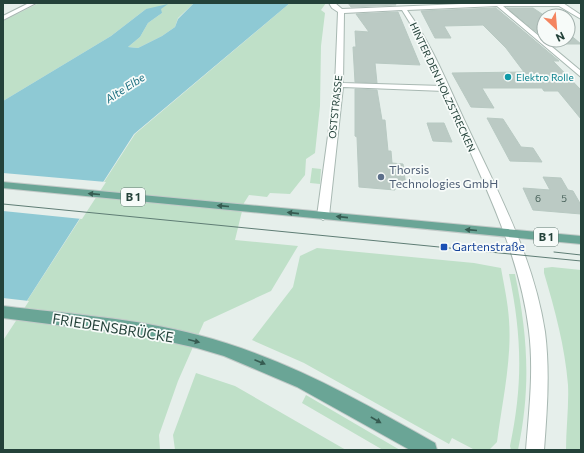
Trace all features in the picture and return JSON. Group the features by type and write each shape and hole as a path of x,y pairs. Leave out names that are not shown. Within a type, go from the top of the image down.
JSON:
{"main road":[{"name":"B 1","path":"3,185 581,240"},
{"name":"FRIEDENSBRÜCKE","path":"3,312 136,329 223,348 252,358 320,388 428,450"}],"street":[{"path":"3,18 33,3"},
{"path":"332,3 334,7 341,11 497,3 560,3 581,18"},
{"path":"497,3 581,75"},
{"name":"HINTER DEN HOLZSTRECKEN","path":"403,8 420,32 446,89 510,234 526,281 537,331 539,398 535,450"},
{"name":"OSTSTRASSE","path":"323,216 339,85 341,11"},
{"path":"339,85 446,89"}],"green space":[{"path":"39,3 194,3 178,18 175,27 162,36 138,48 128,47 140,37 148,23 162,13 146,9 111,36 3,101 3,21"},
{"path":"290,3 326,3 321,10 325,13 321,46 320,106 315,153 306,159 305,175 290,194 270,193 267,197 249,195 244,203 235,240 298,246 271,291 204,322 178,381 159,435 160,450 3,450 3,338 135,134"},
{"path":"312,168 321,169 320,184 310,183"},
{"path":"317,248 474,263 501,268 506,294 510,335 506,381 497,442 490,449 473,449 452,438 449,444 304,363 252,340 293,287 300,256"},
{"path":"552,267 581,270 581,450 566,450 568,393 567,371 559,329 544,273 544,268"},
{"path":"509,274 515,274 523,319 525,341 525,405 518,450 511,450 510,446 517,402 519,360 516,318"},
{"path":"196,373 235,386 346,450 175,450 173,435"},
{"path":"306,395 400,450 383,450 302,403"}],"water":[{"name":"Alte Elbe","path":"194,3 290,3 134,134 3,338 3,101 111,36 146,9 168,4 161,9 162,13 148,23 140,37 128,47 138,48 162,36 175,27 178,19"}],"pier":[{"path":"3,173 106,182 82,219 3,211"},
{"path":"3,298 29,301 4,339 3,339"}],"building":[{"path":"348,3 395,3 396,5 351,7"},
{"path":"496,8 536,42 536,48 544,48 559,61 553,61 581,90 581,119 558,91 544,91 542,88 482,88 494,108 471,107 452,73 524,72 506,48 483,25 444,26 451,38 435,38 421,11"},
{"path":"507,8 533,8 536,10 536,32"},
{"path":"398,12 420,65 375,63 377,83 355,82 353,47 356,47 355,31 369,32 356,14"},
{"path":"576,40 581,44 576,44"},
{"path":"355,89 377,90 382,120 385,120 388,151 391,151 392,163 403,164 406,186 394,186 395,190 359,187 357,137 355,136"},
{"path":"487,118 503,119 521,147 533,148 542,162 510,161"},
{"path":"427,123 444,123 452,142 433,141"},
{"path":"543,177 561,178 568,190 573,191 581,205 581,214 533,210 523,188 550,190"}],"tram line":[{"path":"3,204 581,261"},
{"path":"554,252 581,255"}],"place":[{"name":"Elektro Rolle","path":"508,77"},
{"name":"Thorsis Technologies GmbH","path":"381,177"},
{"name":"Gartenstraße","path":"444,247"}]}
